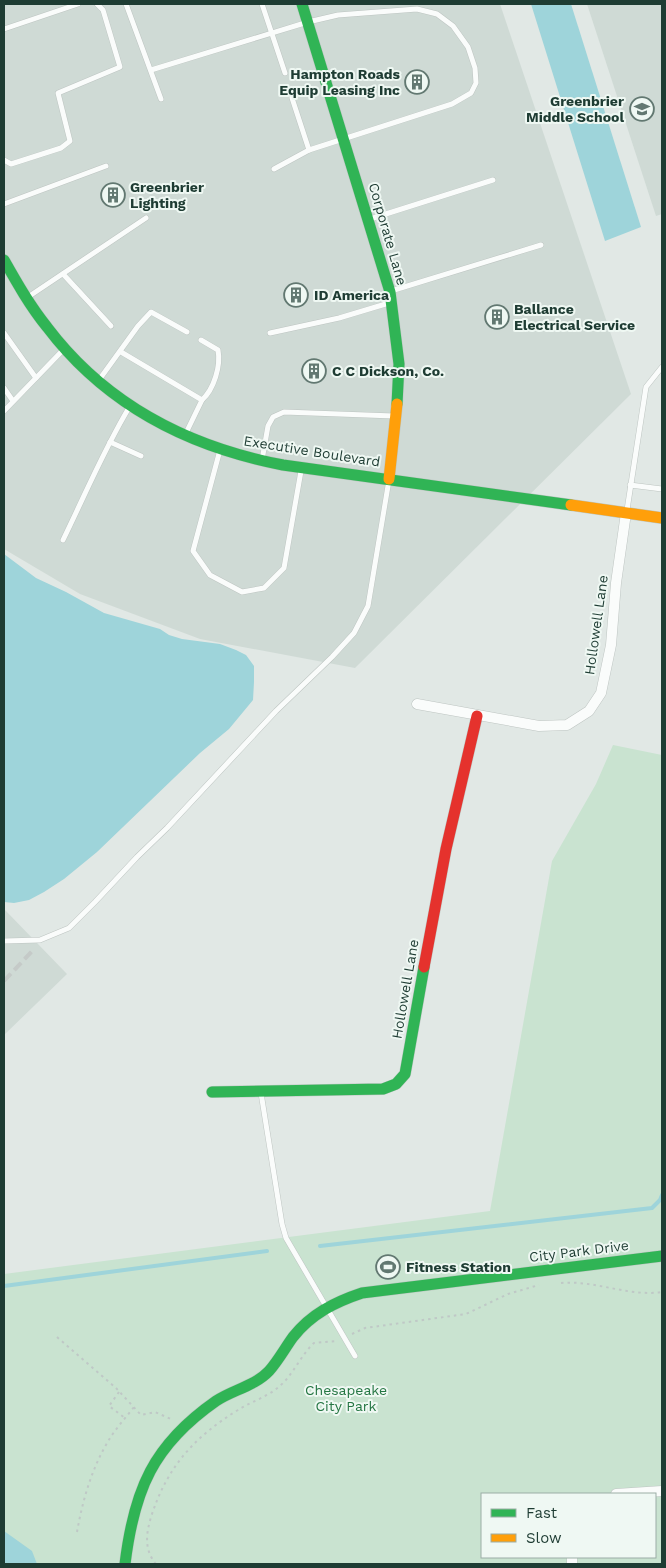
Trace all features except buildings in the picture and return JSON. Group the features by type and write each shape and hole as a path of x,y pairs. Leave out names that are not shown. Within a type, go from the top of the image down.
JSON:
{"street":[{"name":"Corporate Lane","path":"302,4 369,219 391,297 399,364 397,416 389,479"},
{"name":"Executive Boulevard","path":"4,260 26,299 50,334 64,349 98,382 130,406 184,437 220,450 302,467 662,518"},
{"name":"Hollowell Lane","path":"417,704 477,716 551,727 567,724 589,711 601,693 611,645 616,583 626,513"},
{"name":"Hollowell Lane","path":"212,1092 383,1089 396,1084 405,1074 434,912 466,759 477,716"},
{"name":"City Park Drive","path":"125,1559 132,1515 143,1483 163,1448 198,1414 220,1399 268,1372 305,1323 327,1306 362,1293 662,1256"},
{"path":"631,1493 662,1491"}],"lane":[{"path":"4,29 78,4"},
{"path":"4,160 11,164 61,148 70,141 58,93 120,67 103,10 97,4"},
{"path":"126,4 161,99"},
{"path":"262,4 285,74"},
{"path":"150,70 308,22 338,15 417,9 437,14 453,26 468,47 475,68 476,83 471,93 452,104 309,150 274,169"},
{"path":"292,98 309,150"},
{"path":"4,204 106,166"},
{"path":"369,219 493,180"},
{"path":"26,299 146,218"},
{"path":"270,333 339,318 391,297 541,245"},
{"path":"62,274 111,326"},
{"path":"98,382 138,326 151,312 187,332"},
{"path":"4,333 36,378"},
{"path":"184,437 202,400 210,393 220,359 218,350 201,340"},
{"path":"4,411 64,349"},
{"path":"120,352 202,400"},
{"path":"626,513 646,388 662,367"},
{"path":"4,388 13,401"},
{"path":"63,540 110,442 130,406"},
{"path":"261,460 268,426 273,417 284,412 397,416"},
{"path":"110,442 141,456"},
{"path":"220,450 193,551 210,575 242,592 264,588 284,568 302,467"},
{"path":"4,941 40,940 69,928 136,857 167,828 276,711 354,633 368,606 389,479"},
{"path":"630,485 662,489"},
{"path":"261,1091 282,1224 286,1238 355,1356"}],"path":[{"path":"556,1283 591,1283 638,1293 662,1292"},
{"path":"156,1564 150,1558 147,1549 148,1527 156,1503 179,1459 214,1426 240,1409 257,1402 281,1385 294,1371 314,1342 336,1341 365,1328 466,1314 508,1294 540,1285"},
{"path":"57,1337 119,1392 141,1415 155,1412 170,1420 176,1419 184,1426"},
{"path":"119,1392 109,1406 125,1418"},
{"path":"76,1532 93,1470 103,1450 134,1407"}],"shaded area":[{"path":"4,4 500,4 631,394 355,668 200,639 80,594 4,549"},
{"name":"Greenbrier Middle School","path":"587,4 662,4 662,214 656,216"},
{"path":"4,909 67,974 4,1035"}],"green space":[{"name":"Chesapeake City Park","path":"613,745 662,755 662,1564 4,1564 4,1274 490,1211 552,861 596,784"}],"water":[{"path":"531,4 571,4 641,227 605,241"},
{"path":"4,554 36,578 104,613 160,629 169,635 182,639 220,644 246,655 254,666 253,700 229,729 200,753 97,852 64,879 29,900 14,903 4,902"},
{"path":"4,1531 32,1551 37,1564 4,1564"}],"waterway":[{"path":"320,1246 652,1208 662,1195"},
{"path":"4,1286 267,1251"}],"railway":[{"path":"4,981 34,949"}],"traffic: fast":[{"path":"302,4 390,292 399,364 397,404"},
{"path":"4,260 35,311 70,355 123,400 183,434 215,447 283,465 571,505"},
{"path":"212,1092 383,1089 396,1084 405,1074 424,967"},
{"path":"125,1564 134,1514 141,1492 150,1471 162,1452 176,1435 216,1401 250,1384 269,1371 300,1329 324,1310 342,1300 362,1293 662,1256"}],"traffic: slow":[{"path":"389,479 397,404"},
{"path":"571,505 662,518"}],"traffic: jam":[{"path":"424,967 446,849 477,716"}],"place":[{"name":"Hampton Roads Equip Leasing Inc","path":"417,82"},
{"name":"Greenbrier Middle School","path":"642,109"},
{"name":"Greenbrier Lighting","path":"113,195"},
{"name":"ID America","path":"296,295"},
{"name":"Ballance Electrical Service","path":"497,317"},
{"name":"C C Dickson, Co.","path":"314,371"},
{"name":"Fitness Station","path":"388,1267"}]}
